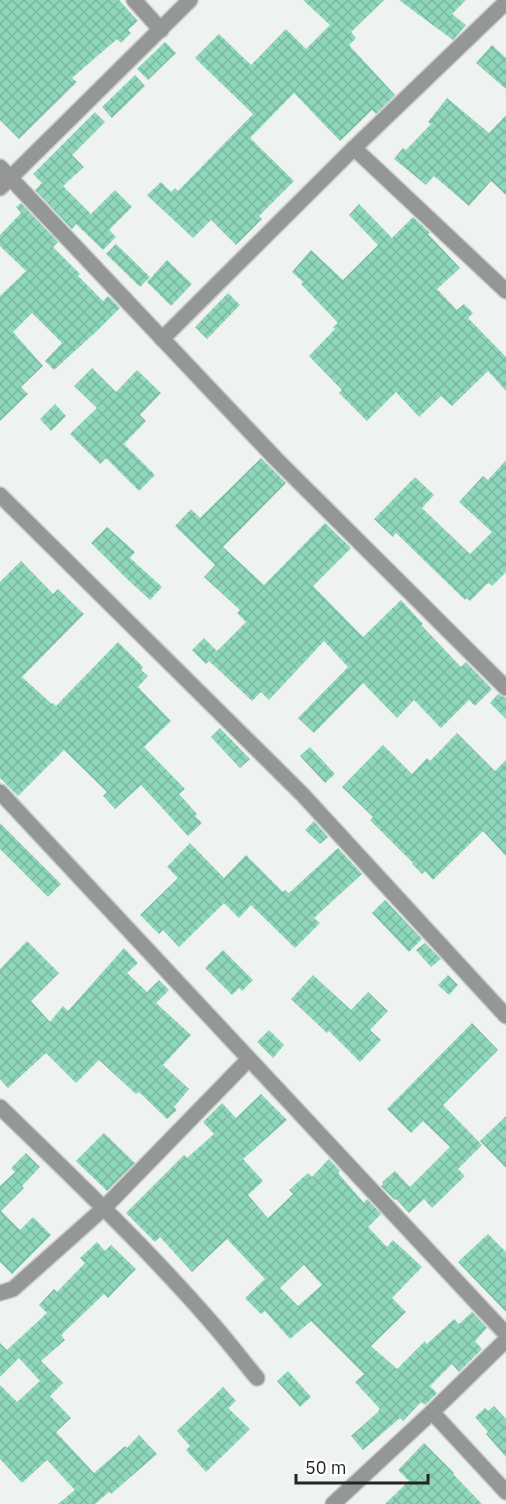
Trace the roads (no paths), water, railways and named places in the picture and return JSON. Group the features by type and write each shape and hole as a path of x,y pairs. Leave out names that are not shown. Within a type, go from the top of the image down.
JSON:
{"street":[{"path":"134,0 161,30"},
{"path":"190,0 3,178 162,339 276,459 506,688"},
{"path":"162,339 354,148 506,2"},
{"path":"354,148 506,291"},
{"path":"0,495 302,794 506,1016"},
{"path":"2,799 506,1334"},
{"path":"0,1293 13,1289 104,1208 249,1059"},
{"path":"0,1107 104,1208 212,1323 258,1378"},
{"path":"333,1504 506,1340"},
{"path":"432,1412 506,1492"}]}
